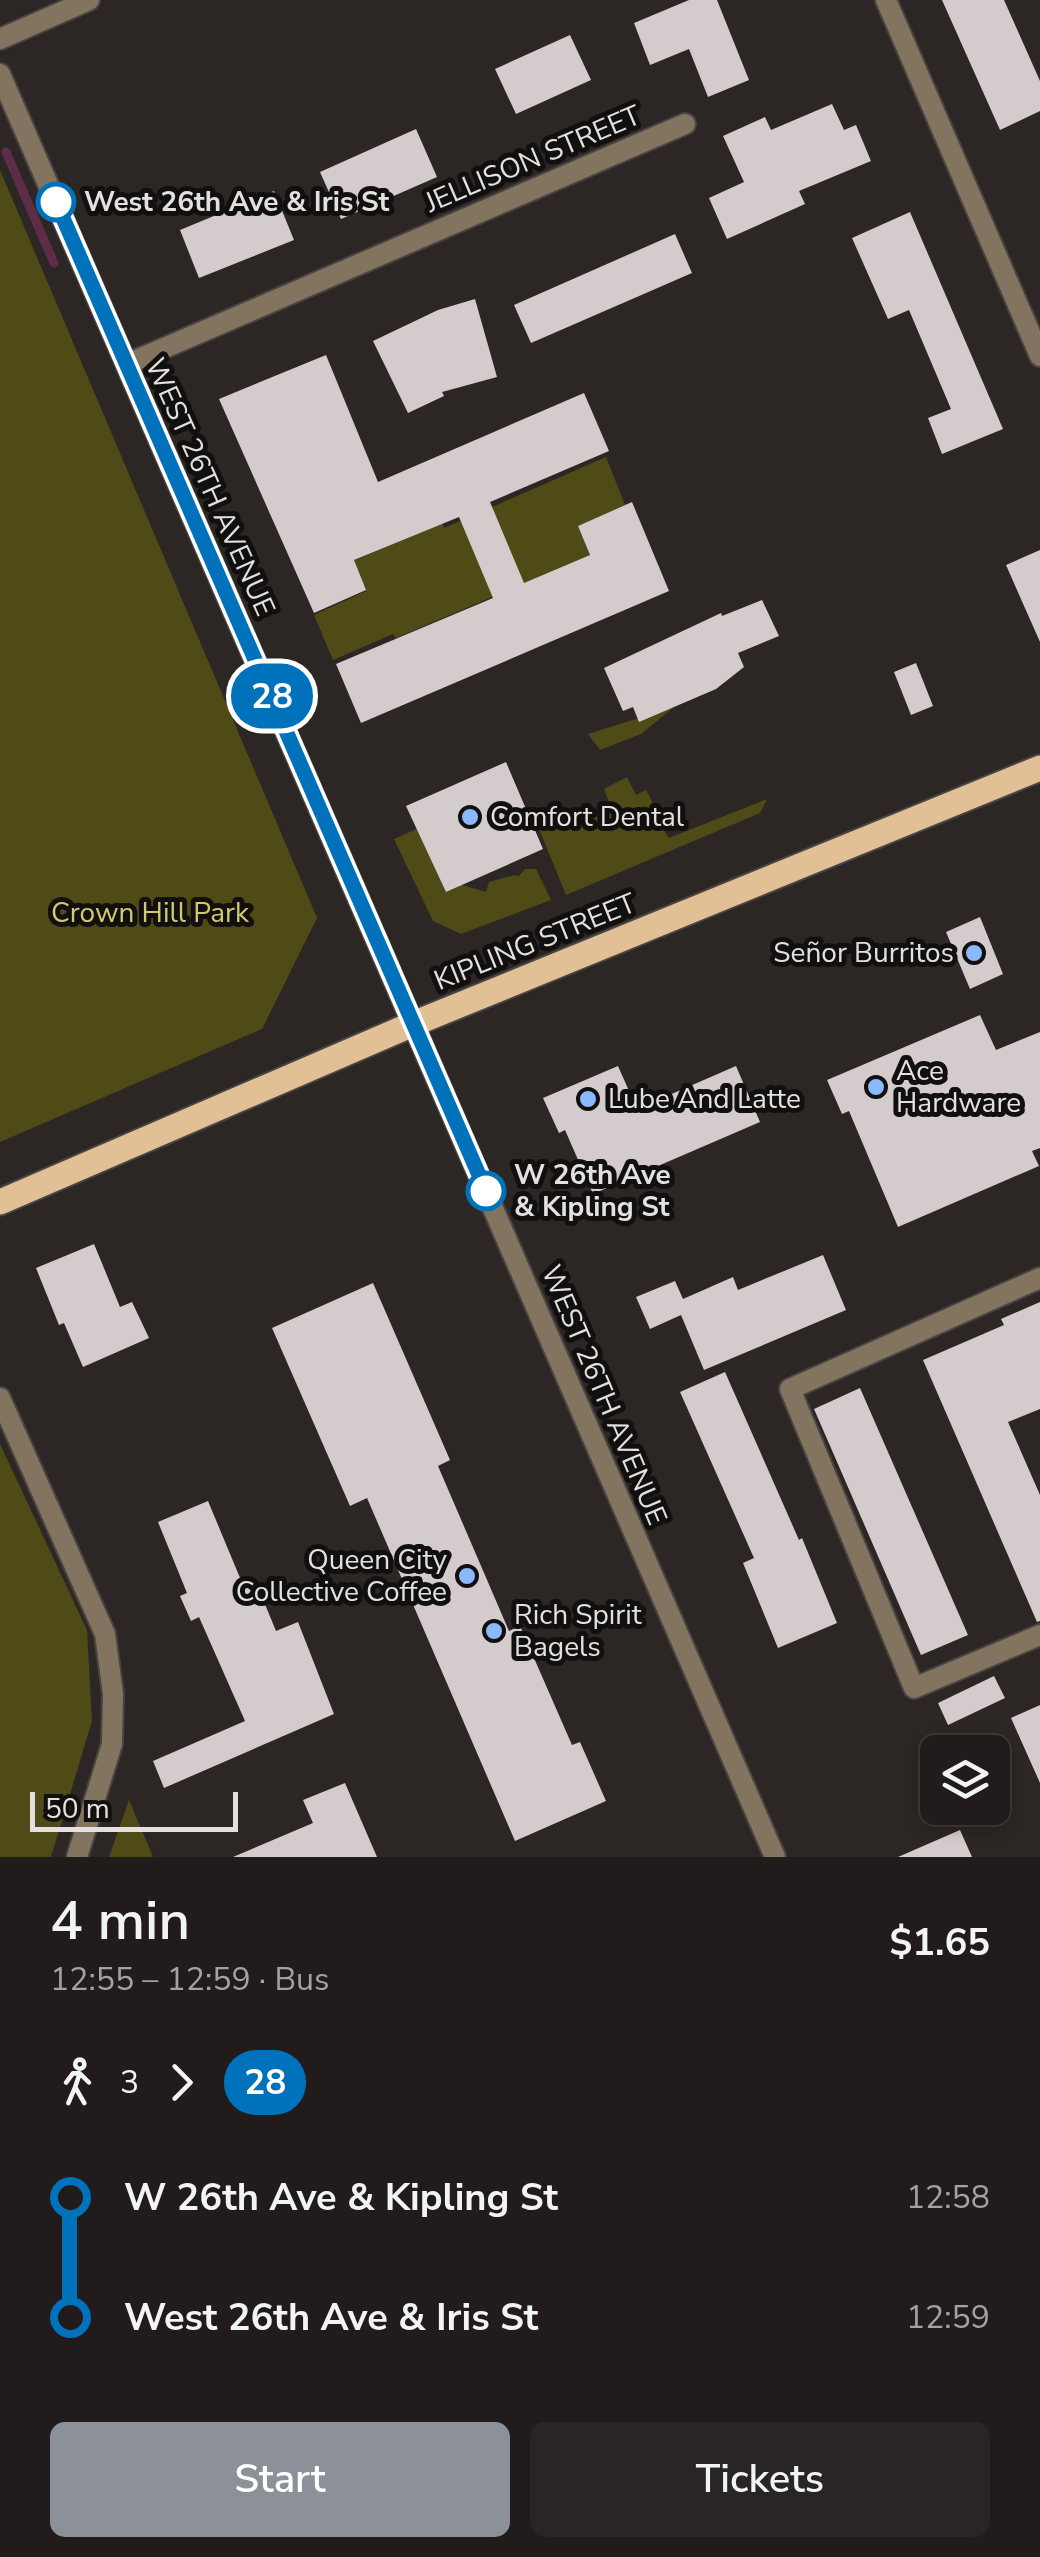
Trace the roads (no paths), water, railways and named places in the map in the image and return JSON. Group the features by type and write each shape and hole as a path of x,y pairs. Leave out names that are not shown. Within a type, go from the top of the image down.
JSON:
{"main road":[{"name":"KIPLING STREET","path":"0,1202 414,1024 1040,768"}],"street":[{"path":"0,39 89,0"},
{"path":"886,0 1040,356"},
{"name":"WEST 26TH AVENUE","path":"0,74 775,1857"},
{"name":"JELLISON STREET","path":"126,364 685,124"},
{"path":"1040,1278 790,1389 914,1688 1040,1634"},
{"path":"0,1398 105,1634 113,1694 112,1744 77,1857"}],"waterway":[{"path":"6,152 54,263"}],"place":[{"name":"West 26th Ave & Iris St","path":"56,202"},
{"name":"Comfort Dental","path":"470,817"},
{"name":"Señor Burritos","path":"974,953"},
{"name":"Ace Hardware","path":"876,1087"},
{"name":"Lube And Latte","path":"588,1099"},
{"name":"W 26th Ave & Kipling St","path":"486,1191"},
{"name":"Queen City Collective Coffee","path":"467,1576"},
{"name":"Rich Spirit Bagels","path":"494,1631"}],"park label":[{"name":"Crown Hill Park","path":"150,913"}]}
